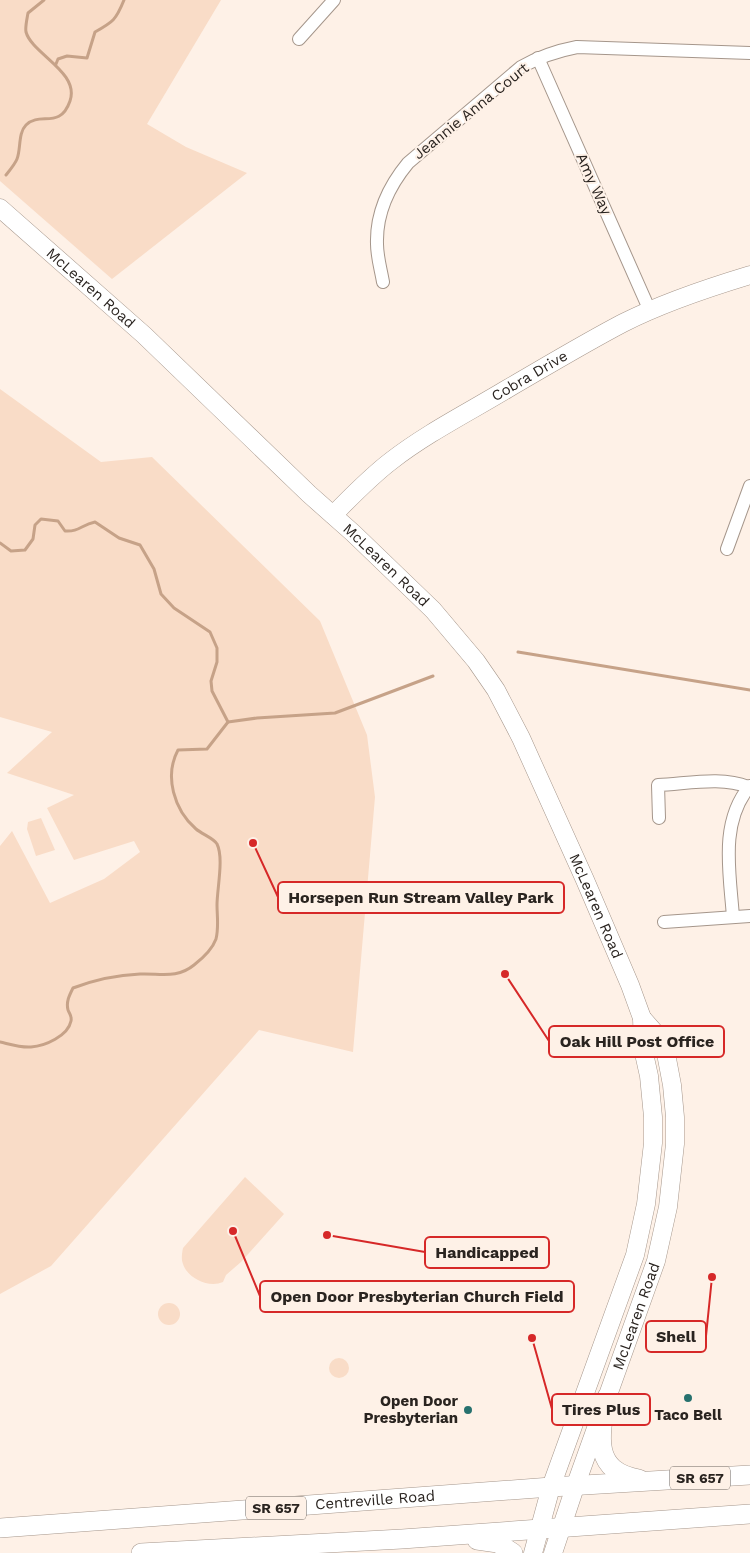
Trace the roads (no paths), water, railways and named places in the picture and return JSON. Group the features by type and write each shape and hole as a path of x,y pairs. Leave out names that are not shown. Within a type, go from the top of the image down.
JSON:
{"main road":[{"name":"McLearen Road","path":"0,208 144,335 433,610 481,668 496,690 521,738 586,880 642,1018 664,1043 672,1085 675,1117 675,1144 668,1207 656,1261 574,1487 553,1553"},
{"name":"Cobra Drive","path":"333,515 369,479 392,460 422,440 550,364 624,323 650,311 686,296 750,275"},
{"name":"McLearen Road","path":"533,1553 552,1487 624,1287 642,1227 653,1143 653,1118 650,1082 643,1049 642,1018"},
{"path":"607,1397 602,1425 602,1452 607,1462 613,1469 626,1477 653,1481"},
{"name":"Centreville Road","path":"0,1528 552,1487 750,1475"},
{"path":"141,1553 451,1535 750,1514"},
{"path":"451,1535 498,1543 513,1553"}],"street":[{"path":"299,39 334,0"},
{"name":"Jeannie Anna Court","path":"383,282 377,245 377,227 387,193 397,177 408,162 511,75 538,58 556,51 576,47 750,53"},
{"name":"Amy Way","path":"538,58 650,311"},
{"path":"727,549 750,486"},
{"path":"659,818 658,786 727,781 749,786 734,816 730,830 729,845 733,917"},
{"path":"664,922 750,916"}],"waterway":[{"path":"6,175 17,159 23,128 37,119 50,119 61,115 66,110 70,101 71,91 68,81 62,72 30,40 26,32 28,13 44,0"},
{"path":"56,64 58,59 67,56 87,58 95,32 113,20 124,0"},
{"path":"0,543 11,551 25,550 33,539 35,525 41,519 58,521 65,531 74,530 95,522 119,538 140,545 154,569 161,594 174,608 210,632 217,648 217,662 211,681 212,691 228,722 207,749 178,750 172,771 173,792 182,812 196,829 216,842 219,850 217,930 216,939 210,950 194,965 175,974 123,975 97,980 73,988 67,1004 71,1021 61,1036 43,1045 31,1047 0,1042"},
{"path":"518,652 750,690"},
{"path":"228,722 257,718 335,713 433,676"}],"place":[{"name":"Horsepen Run Stream Valley Park","path":"253,843"},
{"name":"Oak Hill Post Office","path":"505,974"},
{"name":"Open Door Presbyterian Church Field","path":"233,1231"},
{"name":"Handicapped","path":"327,1235"},
{"name":"Shell","path":"712,1277"},
{"name":"Tires Plus","path":"532,1338"},
{"name":"Taco Bell","path":"688,1398"},
{"name":"Open Door Presbyterian","path":"468,1410"}]}
